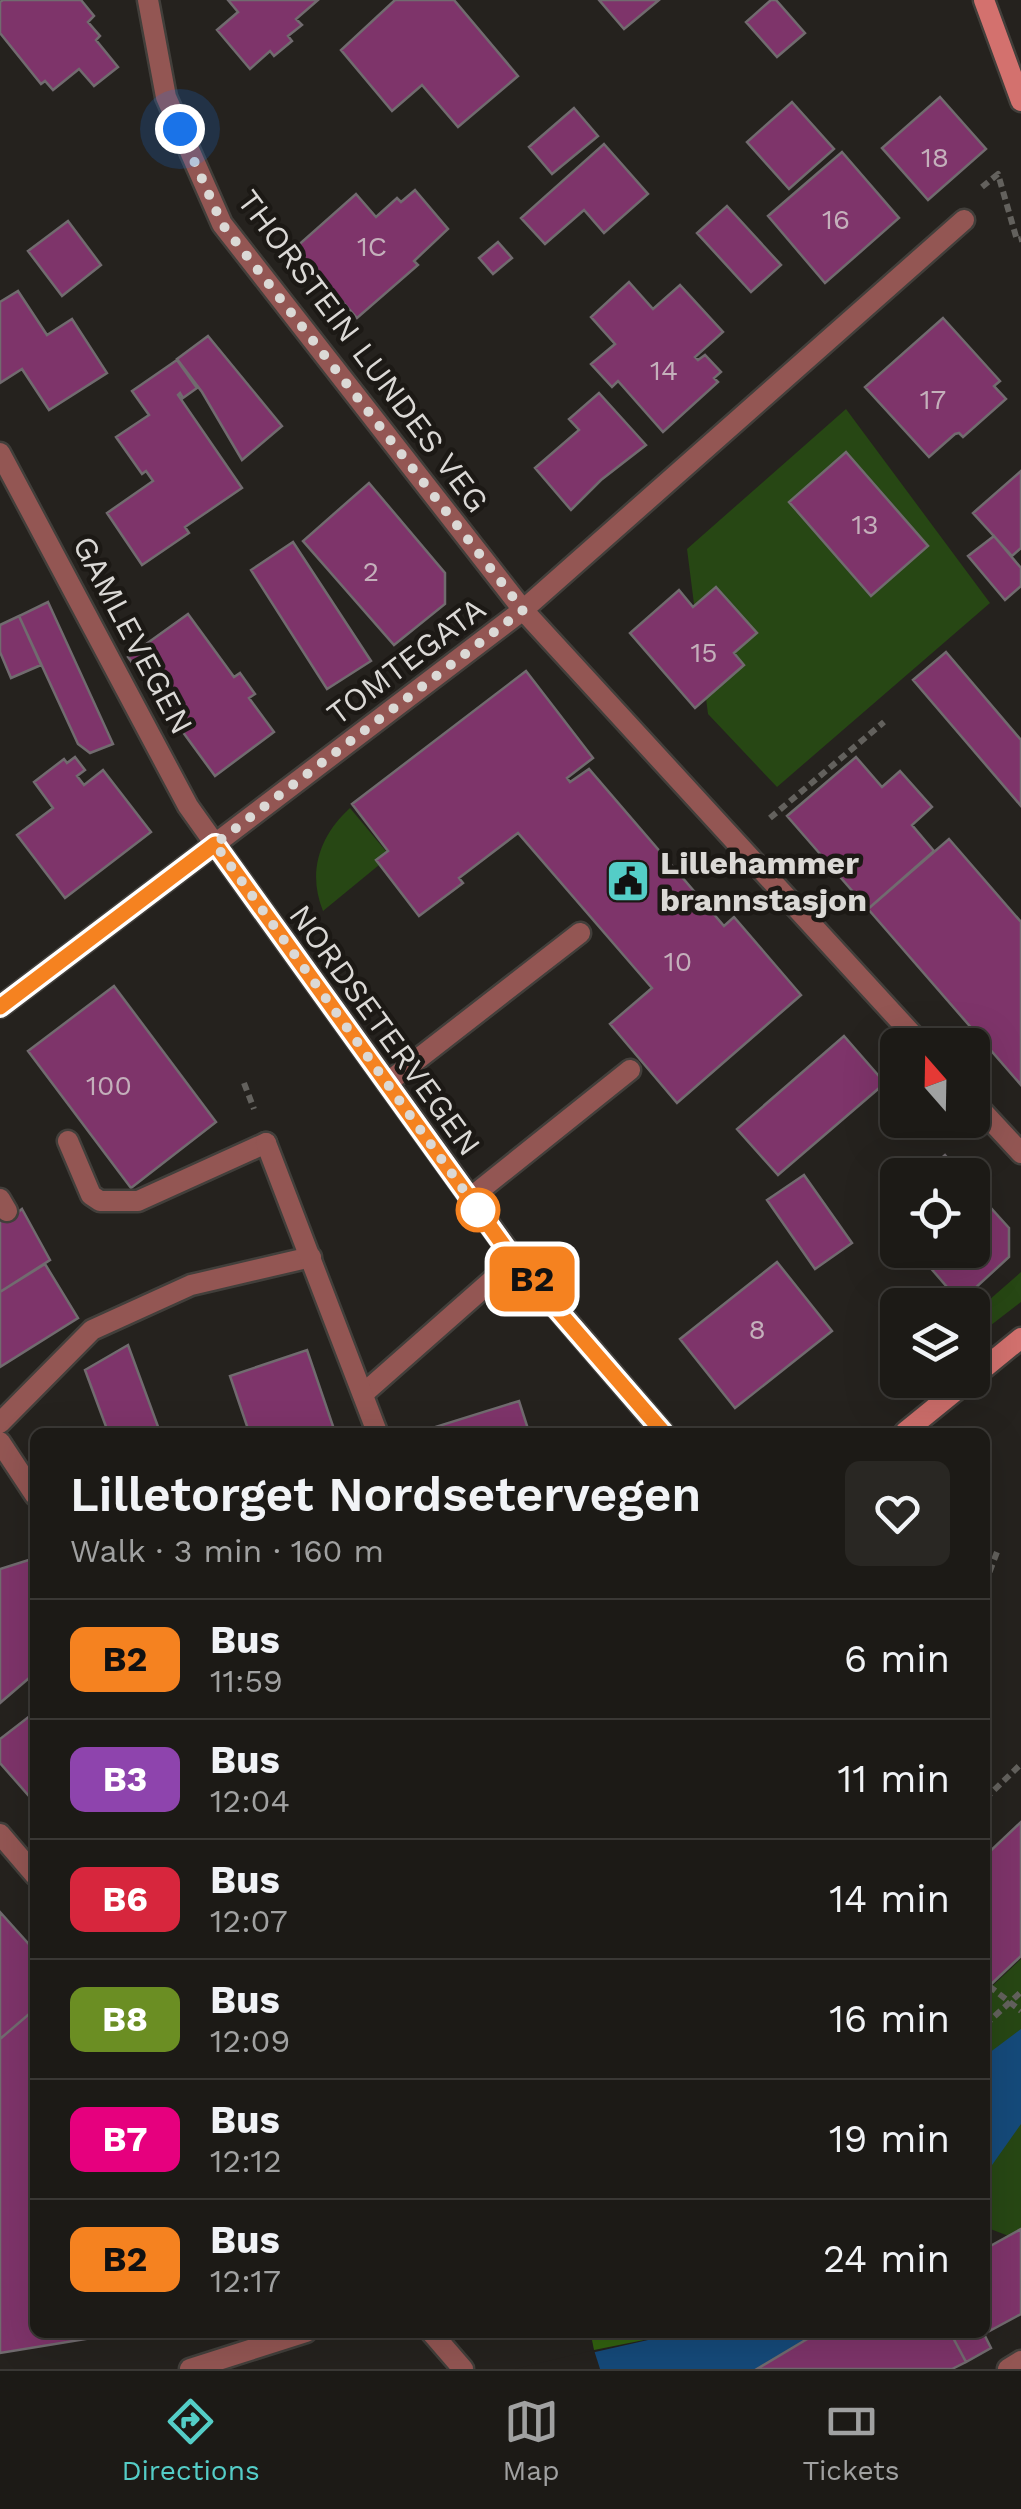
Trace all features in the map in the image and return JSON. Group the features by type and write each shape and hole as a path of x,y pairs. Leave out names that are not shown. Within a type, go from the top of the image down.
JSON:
{"main road":[{"path":"984,0 1021,101"},
{"name":"TOMTEGATA","path":"0,1007 215,844"},
{"name":"NORDSETERVEGEN","path":"215,844 514,1260 660,1428"},
{"path":"990,1363 1021,1338"},
{"path":"910,1428 947,1398"}],"street":[{"name":"THORSTEIN LUNDES VEG","path":"148,0 166,97 222,224 523,610 906,1028"},
{"name":"TOMTEGATA","path":"215,844 523,610 964,220"},
{"name":"GAMLEVEGEN","path":"0,452 188,806 215,844"},
{"path":"386,1084 580,933"},
{"path":"470,1198 630,1070"},
{"path":"990,1119 1021,1153"},
{"path":"68,1141 91,1195 100,1201 138,1201 266,1143 375,1428"},
{"path":"0,1423 92,1330 191,1285 311,1257"},
{"path":"363,1394 514,1260"},
{"path":"0,1442 30,1487"},
{"path":"0,1834 30,1869"},
{"path":"190,2369 295,2338"},
{"path":"436,2338 463,2369"},
{"path":"1008,2369 1021,2361"}],"path":[{"path":"739,845 884,722"},
{"path":"990,1569 996,1552"},
{"path":"990,1794 1021,1764"},
{"path":"990,1987 1021,2011"},
{"path":"990,2020 1021,1992"}],"green space":[{"path":"846,409 990,603 777,787 708,714 687,549"},
{"path":"350,808 390,856 323,911 316,882 319,855 331,830"},
{"path":"1021,1272 1021,1302 990,1326 990,1299"},
{"path":"1021,1959 1019,2240 990,2229 990,1988"},
{"path":"592,2338 654,2338 594,2350"}],"water":[{"path":"1021,2029 1021,2124 990,2168 990,2052"},
{"path":"657,2338 829,2338 774,2369 520,2369"}],"pier":[{"path":"594,2350 600,2369 515,2369 527,2366"}],"building":[{"path":"3,0 81,0 94,16 88,22 100,36 96,40 118,67 94,86 79,69 53,90 45,81 41,84 0,33"},
{"path":"228,0 318,0 296,19 302,25 288,36 292,41 274,56 270,51 250,69 217,30 238,12"},
{"path":"395,0 454,0 518,76 458,127 422,85 392,111 341,50"},
{"path":"599,0 659,0 624,29"},
{"path":"776,0 805,33 777,57 746,22"},
{"path":"940,97 986,149 928,200 882,148"},
{"path":"792,102 834,149 789,189 747,142"},
{"path":"574,108 598,136 552,174 529,147"},
{"path":"604,144 648,194 604,233 584,210 545,244 521,218"},
{"path":"842,152 899,218 825,283 768,216"},
{"path":"415,190 448,229 414,261 418,265 357,318 295,248 356,194 376,217 397,198 401,202"},
{"path":"727,206 781,265 751,292 697,233"},
{"path":"68,221 101,265 62,296 28,251"},
{"path":"498,242 512,258 493,274 479,258"},
{"path":"629,282 653,309 680,285 723,332 695,357 698,360 705,355 721,372 714,378 718,382 663,432 618,381 612,387 591,364 615,344 591,317"},
{"path":"18,291 47,335 72,319 107,373 49,410 22,369 0,383 0,302"},
{"path":"943,318 1000,381 994,386 1006,399 963,437 955,434 929,457 865,387"},
{"path":"208,336 282,426 242,460 202,392 177,359"},
{"path":"177,360 197,388 183,398 178,395 242,488 185,527 189,533 142,565 107,513 153,481 146,471 142,474 116,437 149,415 132,391"},
{"path":"599,393 646,445 601,480 571,510 535,468 579,430 569,419"},
{"path":"846,452 928,546 871,596 789,502"},
{"path":"1021,471 1021,548 1012,556 973,513"},
{"path":"369,483 445,573 445,604 394,645 303,541"},
{"path":"994,536 1021,568 1021,586 1005,600 968,556"},
{"path":"293,542 371,661 327,689 251,570"},
{"path":"716,587 757,633 734,653 744,665 695,708 630,633 679,590 693,607"},
{"path":"48,602 113,744 90,753 78,744 19,616"},
{"path":"188,614 234,677 240,673 255,694 249,698 274,732 215,776 128,657"},
{"path":"19,616 41,665 11,678 0,652 0,625"},
{"path":"946,652 1021,740 1021,806 913,680"},
{"path":"526,671 593,758 567,778 570,782 589,769 724,926 734,917 801,995 677,1103 610,1024 652,988 518,833 459,878 463,883 419,916 376,860 388,851 352,804"},
{"path":"75,757 85,770 77,776 84,785 103,770 151,832 65,898 17,835 53,808 34,782 64,759 67,763"},
{"path":"856,757 882,787 900,771 932,807 912,825 934,851 868,909 787,816"},
{"path":"949,839 1021,922 1021,1085 990,1049 990,1028 971,1028 868,909"},
{"path":"114,986 216,1122 131,1188 28,1051"},
{"path":"844,1036 880,1077 880,1087 778,1175 737,1129"},
{"path":"804,1175 852,1243 815,1269 767,1200"},
{"path":"990,1207 1009,1228 1009,1257 975,1288 948,1288 931,1268 990,1268"},
{"path":"22,1209 50,1260 0,1292 0,1210 8,1220"},
{"path":"777,1262 832,1331 735,1408 680,1339"},
{"path":"45,1264 78,1318 0,1367 0,1292"},
{"path":"128,1345 159,1428 107,1428 85,1370"},
{"path":"307,1350 334,1428 248,1428 230,1376"},
{"path":"519,1401 528,1428 432,1428"},
{"path":"30,1560 30,1677 0,1703 0,1569"},
{"path":"30,1716 30,1797 0,1763 0,1739"},
{"path":"1021,1822 1021,1956 990,1985 990,1851"},
{"path":"0,1912 30,1945 30,2013 0,2039"},
{"path":"30,2013 30,2338 92,2338 0,2353 0,2039"},
{"path":"1021,2229 1021,2314 990,2331 990,2246"},
{"path":"809,2338 953,2338 966,2362 952,2369 757,2369"},
{"path":"953,2338 986,2338 991,2348 966,2362"}],"bus line":[{"name":"B2","path":"0,1007 215,844 514,1260 660,1428"}],"place":[{"name":"Lillehammer brannstasjon","path":"628,881"}],"route":[{"path":"180,129 222,224 523,610 215,844 478,1210"}]}
